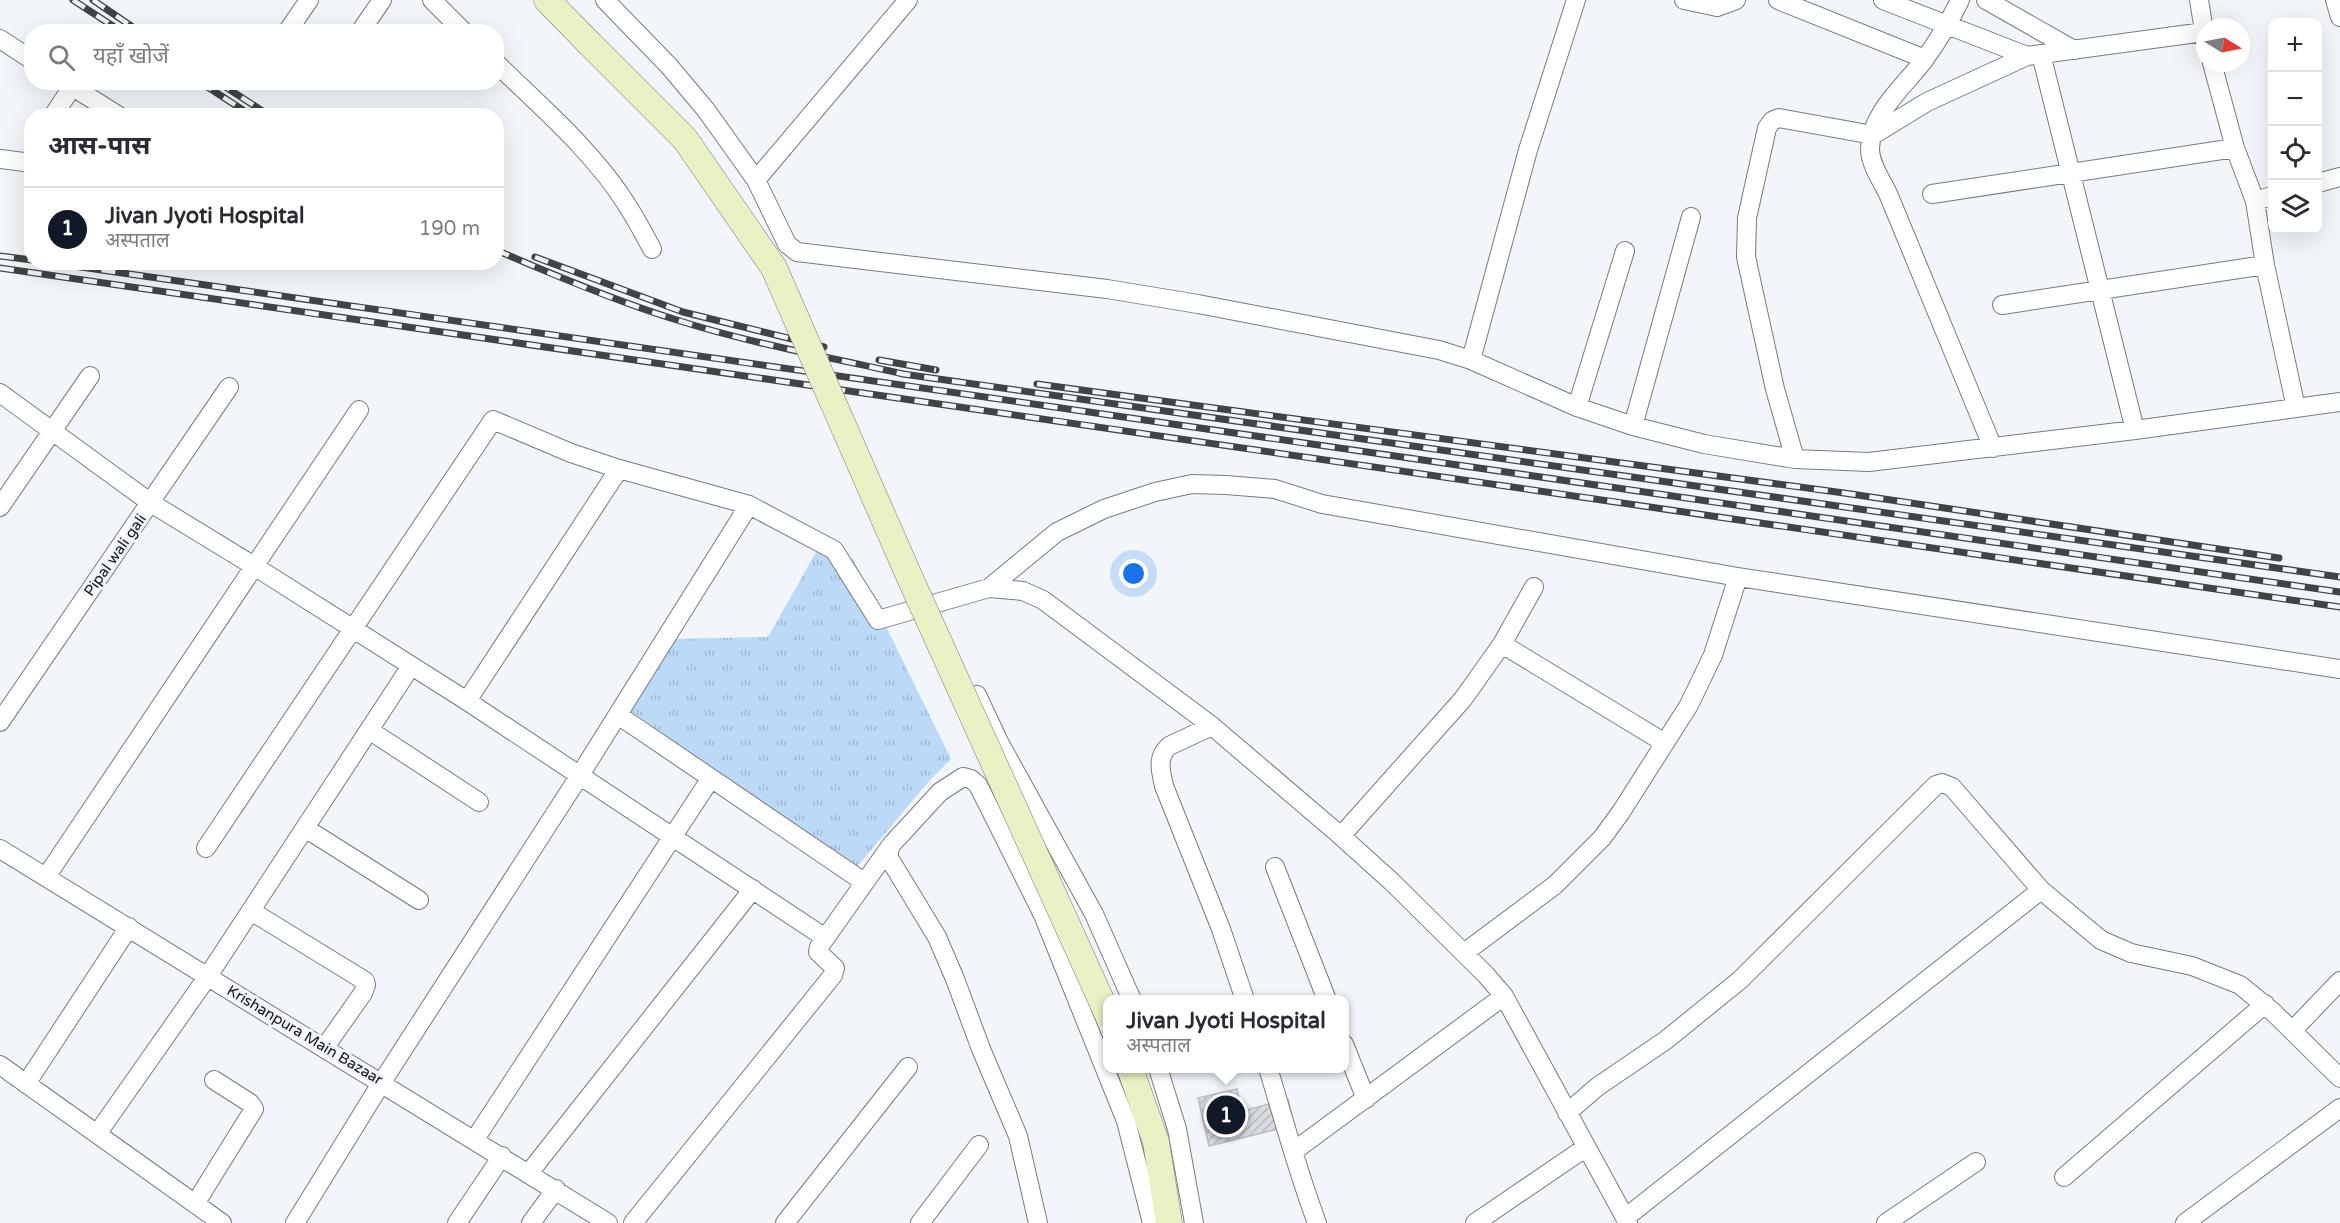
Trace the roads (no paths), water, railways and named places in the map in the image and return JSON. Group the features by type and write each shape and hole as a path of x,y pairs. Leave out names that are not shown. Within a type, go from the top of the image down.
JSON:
{"main road":[{"path":"547,0 685,139 774,268 910,578 1103,1006"},
{"path":"1132,1073 1156,1142 1163,1221"}],"street":[{"path":"292,24 309,0"},
{"path":"365,24 381,0"},
{"path":"432,0 456,24"},
{"path":"605,0 669,66 706,110 756,180 787,244 797,252 1129,293 1439,350 1471,360 1576,407 1633,426 1704,444 1795,459 1869,462 2135,430 2340,402"},
{"path":"756,180 908,0"},
{"path":"1471,360 1528,150 1576,0"},
{"path":"1684,0 1717,7 1736,0"},
{"path":"1778,0 1925,59"},
{"path":"1883,0 2034,55"},
{"path":"1960,0 1948,24 1925,59 1878,118 1870,150 1873,162 1993,448"},
{"path":"1986,0 2074,50"},
{"path":"2199,0 2202,18"},
{"path":"2336,0 2340,17"},
{"path":"1795,459 1775,389 1746,258 1747,218 1767,128 1772,121 1779,118 1873,135 1927,102 2034,55 2196,36"},
{"path":"0,39 24,55"},
{"path":"2034,55 2070,173 2135,430"},
{"path":"504,71 564,129 597,166 627,203 652,249"},
{"path":"2214,72 2235,148 2254,201 2265,265 2296,408"},
{"path":"57,108 66,90"},
{"path":"76,90 106,108"},
{"path":"1932,194 2235,148"},
{"path":"0,159 24,158"},
{"path":"2322,182 2340,177"},
{"path":"2254,201 2268,197"},
{"path":"1633,426 1691,217"},
{"path":"1576,407 1625,251"},
{"path":"2002,305 2265,265"},
{"path":"0,507 90,376"},
{"name":"Pipal wali gali","path":"0,722 229,387"},
{"path":"0,393 151,503 255,566 466,701 824,937"},
{"path":"46,877 359,410"},
{"path":"206,849 493,420 571,453 619,469 749,505 834,550 878,620 989,588 1023,591 1043,600 1212,726 1341,836 1392,882 1464,953 1504,996 1626,1220 2041,890"},
{"path":"466,701 619,469"},
{"path":"989,588 1045,540 1071,524 1144,495 1192,484 1275,489 1322,504 1738,577 2340,669"},
{"path":"295,1223 382,1082 580,775 749,505"},
{"path":"1464,953 1555,885 1602,838 1621,812 1689,705 1713,655 1738,577"},
{"path":"1341,836 1463,699 1502,644 1534,587"},
{"path":"933,604 999,742 1094,914 1130,995"},
{"path":"1502,644 1665,743"},
{"path":"98,1134 208,976 411,666"},
{"path":"618,715 864,882"},
{"path":"1212,726 1169,746 1163,752 1160,765 1164,786 1221,929 1244,995"},
{"path":"369,730 479,802"},
{"path":"633,1223 833,975 835,972 833,965 818,952 824,937 892,844 940,792 963,777 978,784 1043,915 1103,1064"},
{"path":"475,1139 711,778"},
{"path":"1567,1113 1598,1087 1666,1040 1740,980 1936,786 1942,783 1952,787 2041,890 2093,935 2110,946 2192,966 2240,985 2294,1030 2340,1078"},
{"path":"305,828 419,900"},
{"path":"892,844 889,858 937,936 1018,1136 1038,1223"},
{"name":"Krishanpura Main Bazaar","path":"0,849 475,1139 605,1222"},
{"path":"1275,867 1325,995"},
{"path":"529,1173 753,889"},
{"path":"251,910 365,981 363,993 325,1047"},
{"path":"26,1084 129,927"},
{"path":"2294,1030 2340,981"},
{"path":"1294,1151 1504,996"},
{"path":"2064,1178 2265,1004"},
{"path":"1349,1056 1366,1099"},
{"path":"1,1066 222,1223"},
{"path":"785,1223 908,1067"},
{"path":"1107,1073 1163,1221"},
{"path":"1160,1073 1177,1129 1194,1223"},
{"path":"1270,1073 1305,1192 1317,1223"},
{"path":"195,1204 254,1109 250,1103 214,1080"},
{"path":"2185,1223 2340,1108"},
{"path":"920,1223 980,1145"},
{"path":"1475,1223 1585,1148"},
{"path":"457,1223 502,1156"},
{"path":"1886,1223 1976,1162"},
{"path":"531,1223 556,1189"}],"railway":[{"path":"73,0 110,24"},
{"path":"93,0 128,24"},
{"path":"212,90 240,108"},
{"path":"230,90 258,108"},
{"path":"504,253 610,297 680,321 763,343 903,374 2340,577"},
{"path":"0,256 24,259"},
{"path":"535,257 683,312 824,347"},
{"path":"0,268 2340,607"},
{"path":"102,270 2340,592"},
{"path":"879,360 936,370"},
{"path":"1037,384 1844,493 2279,558"}],"place":[{"name":"Jivan Jyoti Hospital","path":"1226,1115"}]}
